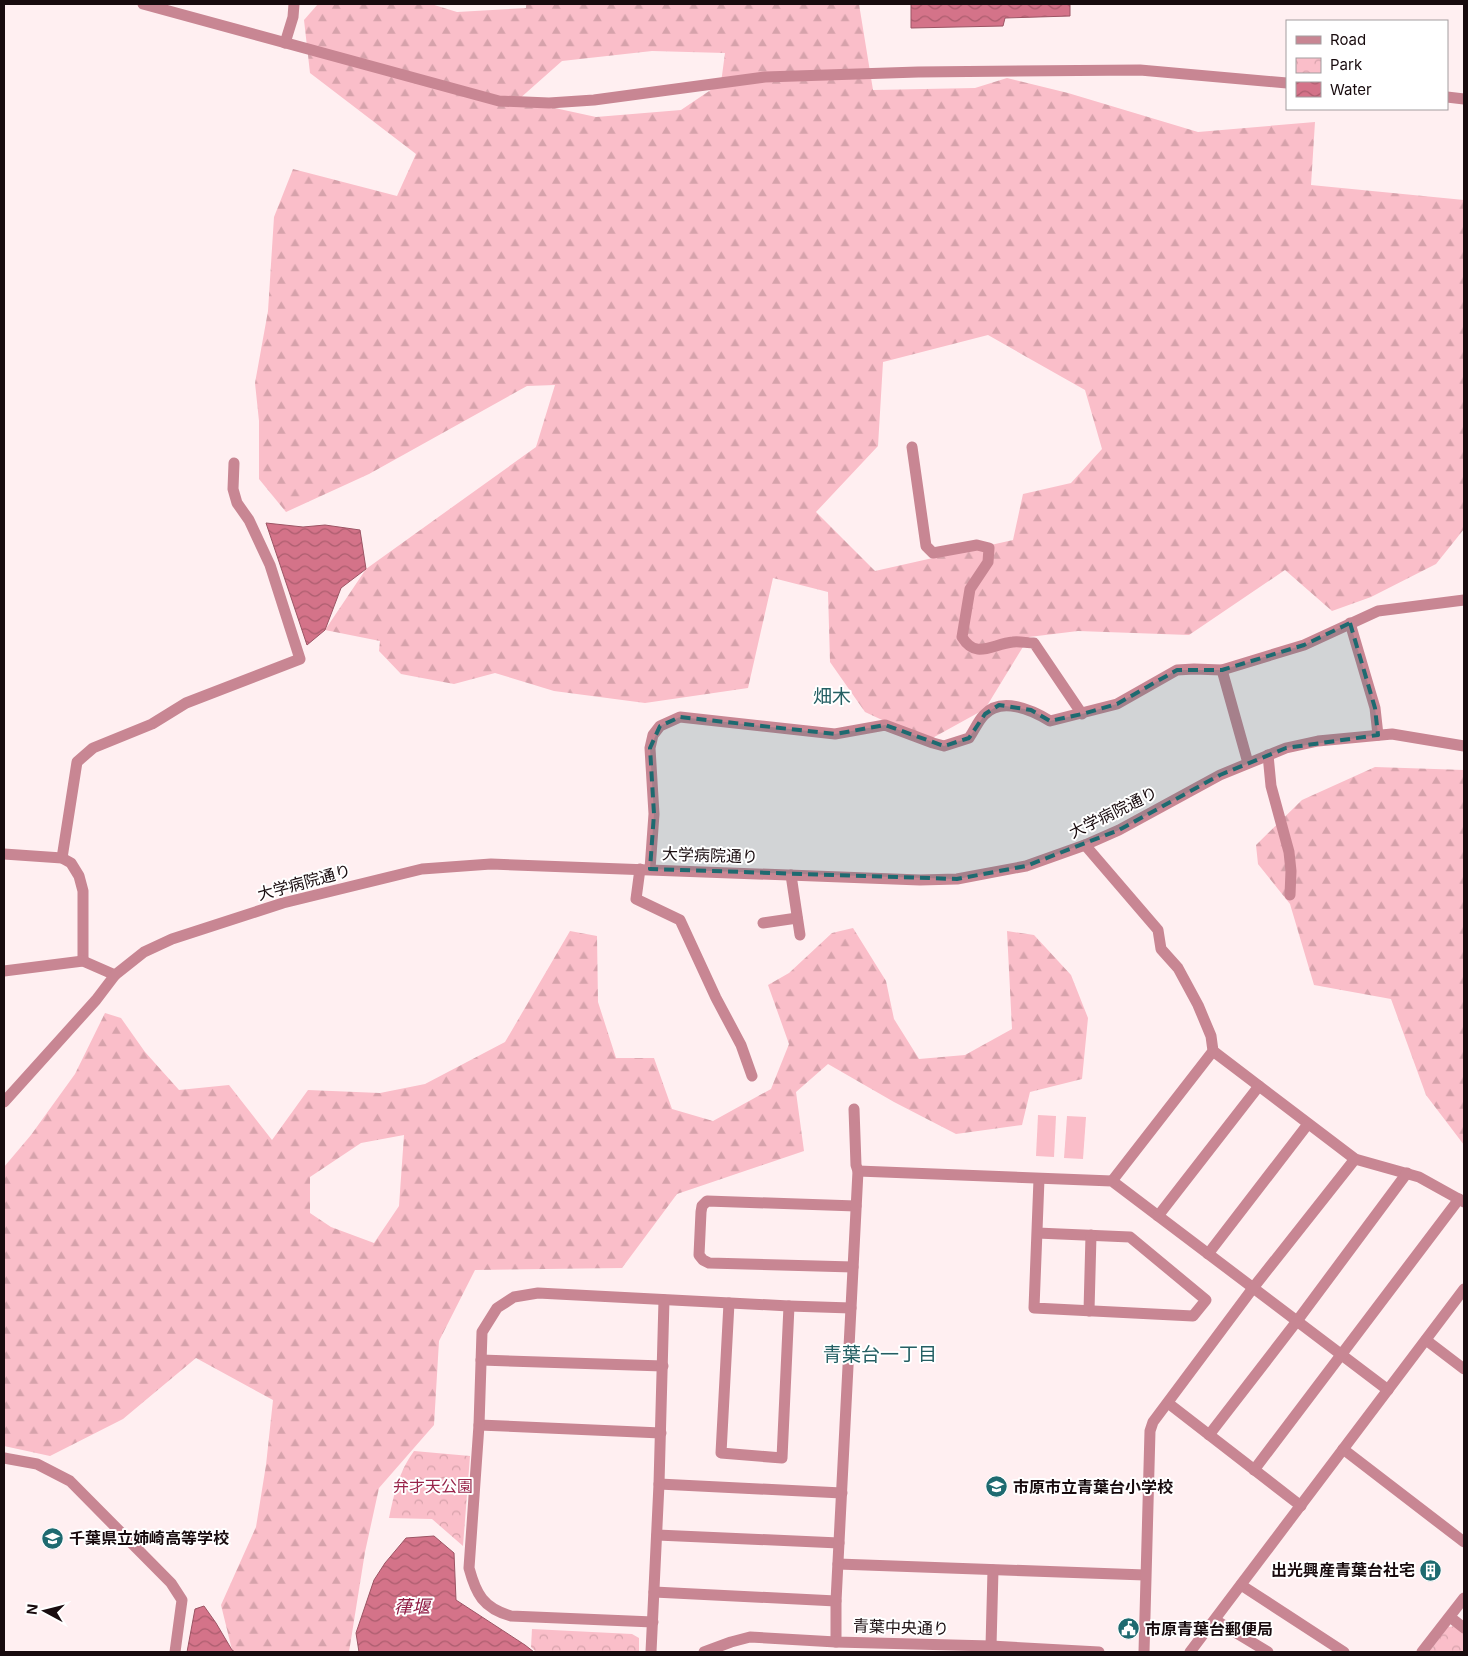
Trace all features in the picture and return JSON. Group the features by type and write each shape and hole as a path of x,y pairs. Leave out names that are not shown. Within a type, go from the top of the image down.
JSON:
{"street":[{"path":"143,4 499,101 541,103 594,100 765,77 918,72 1140,70 1286,83"},
{"path":"285,43 293,17 294,4"},
{"path":"1448,97 1464,99"},
{"path":"912,448 926,546 933,553 977,545 989,548 988,562 970,589 962,637 967,646 981,650 1013,642 1034,643 1082,714"},
{"path":"62,858 77,762 93,748 152,724 186,703 300,659 270,565 249,520 237,503 232,489 234,463"},
{"path":"752,1076 741,1045 716,998 680,920 636,900 645,869 654,820 650,748 653,735 660,726 680,717 836,734 885,725 933,744 944,746 969,738 984,714 999,705 1032,710 1050,721 1082,714 1117,704 1177,670 1194,668 1222,670 1304,645 1378,611 1464,600"},
{"path":"1350,623 1374,708 1378,735"},
{"path":"1222,670 1248,763"},
{"name":"大学病院通り","path":"4,1102 96,1000 115,975 144,952 172,939 214,927 283,903 422,869 491,864 920,880 957,879 1026,866 1086,845 1119,830 1220,775 1286,748 1318,741 1392,734 1464,746"},
{"path":"1268,755 1271,786 1289,852 1291,871 1290,895"},
{"path":"1086,845 1158,930 1161,949 1178,968 1198,1005 1211,1036 1212,1051 1112,1182"},
{"path":"4,854 62,858 72,864 79,876 83,891 83,961"},
{"path":"791,875 800,935"},
{"path":"763,923 797,918"},
{"path":"4,971 83,961 115,975"},
{"path":"1212,1051 1355,1158 1419,1177 1462,1200 1254,1470"},
{"path":"1158,1216 1259,1086"},
{"path":"836,1642 836,1601 858,1172 856,1165 854,1109"},
{"path":"1208,1254 1308,1124"},
{"path":"1144,1652 1150,1431 1153,1422 1253,1288 1355,1158"},
{"path":"858,1172 1112,1182 1388,1390"},
{"path":"1209,1435 1407,1173"},
{"path":"1037,1234 1130,1237 1206,1300 1193,1316 1034,1308 1039,1178"},
{"path":"853,1267 709,1262 703,1260 699,1255 701,1212 702,1206 707,1201 856,1206"},
{"path":"1089,1311 1091,1235"},
{"path":"1190,1652 1464,1289"},
{"path":"653,1622 510,1616 500,1613 487,1605 475,1589 469,1568 479,1426 482,1332 497,1308 514,1297 538,1293 729,1304 851,1308"},
{"path":"651,1652 661,1432 664,1300"},
{"path":"729,1304 721,1453 782,1458 789,1306"},
{"path":"1426,1340 1464,1369"},
{"path":"481,1360 663,1366"},
{"path":"1168,1403 1301,1506"},
{"path":"479,1426 661,1432"},
{"path":"1343,1449 1464,1542"},
{"path":"4,1458 37,1464 70,1481 171,1583 182,1600 175,1652"},
{"path":"659,1484 842,1493"},
{"path":"657,1535 839,1543"},
{"path":"838,1564 1146,1575"},
{"path":"991,1646 993,1570"},
{"path":"1241,1585 1340,1651"},
{"path":"654,1592 836,1601"},
{"path":"1422,1652 1464,1598"},
{"path":"1450,1617 1464,1628"},
{"path":"1215,1620 1268,1652"},
{"name":"青葉中央通り","path":"704,1652 750,1637 903,1648 991,1646 1099,1652"}],"highlighted area":[{"path":"1350,623 1375,708 1378,735 1286,748 1220,775 1119,830 1026,866 957,879 650,869 654,814 650,748 660,726 680,717 835,734 885,725 944,746 969,738 985,714 999,705 1031,710 1050,721 1082,714 1117,704 1177,670 1222,670 1304,645"}],"green space":[{"path":"318,4 431,4 457,12 526,8 526,4 859,4 873,90 975,88 1007,78 1068,93 1198,132 1315,122 1311,185 1464,200 1464,529 1436,564 1371,597 1332,611 1285,570 1189,635 1078,631 1029,637 985,709 927,741 865,712 830,662 828,592 773,578 748,688 645,703 554,691 495,673 454,684 401,674 379,651 380,641 325,630 366,569 536,447 555,385 527,386 369,474 286,512 259,479 259,421 255,383 268,311 274,217 293,169 397,196 416,154 310,73 304,20","holes":["652,51 725,53 721,83 681,110 596,117 518,100 562,61","988,335 1085,390 1102,449 1071,483 1023,494 1013,540 875,571 816,512 878,446 883,362"]},
{"path":"1375,767 1464,770 1464,1145 1426,1095 1391,999 1314,985 1290,904 1258,864 1256,845 1302,800"},
{"path":"853,928 886,981 894,1019 919,1059 965,1055 1012,1029 1007,931 1034,935 1071,975 1088,1018 1082,1079 1030,1092 1022,1125 956,1134 894,1102 828,1064 796,1092 804,1151 677,1194 622,1268 475,1270 439,1341 434,1425 379,1488 365,1552 349,1652 235,1652 232,1650 221,1605 256,1527 266,1465 273,1400 196,1358 123,1419 50,1456 4,1446 4,1167 31,1135 75,1074 105,1013 121,1018 145,1052 179,1090 229,1085 272,1140 308,1090 380,1093 425,1084 505,1042 570,931 597,936 598,1002 616,1058 654,1058 672,1109 713,1121 771,1089 789,1044 768,985 789,973 832,933","holes":["404,1135 399,1206 374,1243 331,1227 310,1213 310,1177 361,1143"]},
{"path":"1038,1115 1056,1116 1054,1157 1036,1156"},
{"path":"1067,1116 1086,1117 1083,1159 1064,1158"},
{"name":"弁才天公園","path":"414,1451 470,1456 463,1546 432,1519 389,1518 401,1475"},
{"path":"1455,1626 1464,1633 1464,1652 1429,1652 1448,1627"},
{"path":"532,1629 632,1634 639,1638 639,1652 536,1652 531,1647"}],"water":[{"path":"911,4 1070,4 1070,16 1005,18 1003,26 911,28"},
{"path":"266,523 303,527 325,525 360,530 366,569 341,588 325,630 307,645"},
{"name":"葎堰","path":"434,1536 454,1553 456,1600 534,1652 359,1652 356,1633 374,1580 385,1563 406,1538"},
{"path":"204,1606 235,1652 187,1652 195,1609"}],"place":[{"name":"市原市立青葉台小学校","path":"997,1487"},
{"name":"千葉県立姉崎高等学校","path":"53,1538"},
{"name":"出光興産青葉台社宅","path":"1431,1570"},
{"name":"市原青葉台郵便局","path":"1129,1629"}],"district":[{"name":"畑木","path":"832,696"},
{"name":"青葉台一丁目","path":"880,1354"}]}
